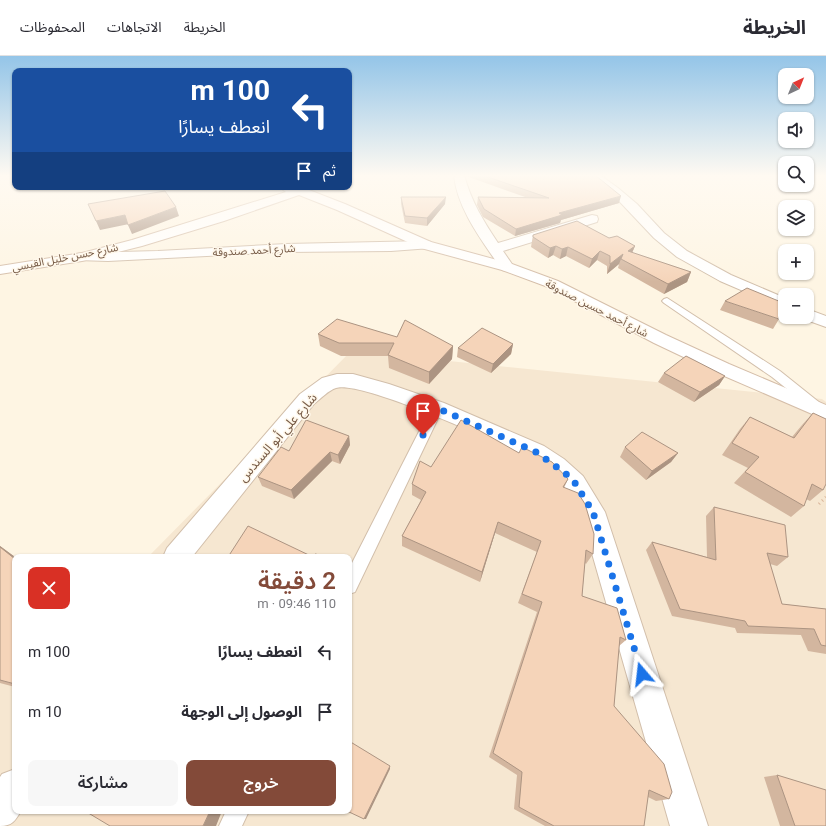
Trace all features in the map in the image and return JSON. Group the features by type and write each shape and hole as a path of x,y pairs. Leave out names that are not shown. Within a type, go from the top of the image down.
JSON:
{"street":[{"name":"شارع حسن خليل القيسي","path":"0,270 82,257 176,232 239,211"},
{"name":"شارع أحمد حسين صندوقة","path":"348,211 426,245 507,267 553,284 660,339 822,411"},
{"path":"472,211 507,267"},
{"path":"635,211 668,243 680,252 704,267 778,301"},
{"path":"495,249 592,219"},
{"name":"شارع أحمد صندوقة","path":"82,257 121,257 287,248 378,248 426,245"},
{"path":"814,317 826,322"},
{"name":"شارع علي أبو السندس","path":"178,554 307,399 321,387 337,381 353,381 382,389 437,408 536,452 565,473 584,497 593,512 689,826"},
{"path":"0,810 12,791"}],"lane":[{"path":"667,301 776,374 822,411"},
{"path":"352,580 437,408"},
{"path":"230,826 236,814"}],"path":[{"path":"819,504 826,497"}],"shaded area":[{"path":"351,351 822,399 826,402 826,826 0,826 0,567 12,569 12,814 352,814 352,554 151,554"}],"building":[{"path":"91,211 166,211 128,225 125,215 96,221"},
{"path":"404,211 433,211 427,218 405,216"},
{"path":"487,211 567,211 559,213 562,215 516,229"},
{"path":"577,221 609,238 617,236 635,246 628,251 691,272 668,284 621,259 623,254 610,264 610,256 600,251 592,259 568,247 562,249 556,246 550,248 533,237 533,235"},
{"path":"747,288 778,301 778,319 725,301"},
{"path":"337,319 397,337 405,320 453,346 429,372 388,355 394,343 339,343 318,334"},
{"path":"482,328 513,344 493,364 458,348"},
{"path":"686,356 725,376 700,392 664,373"},
{"path":"813,413 826,419 826,484 823,490 812,484 804,506 745,472 759,457 732,443 750,417 794,438"},
{"path":"306,420 349,436 338,455 330,452 291,490 258,477 281,447 289,451"},
{"path":"461,420 519,453 522,447 552,462 568,479 563,487 578,493 585,504 594,534 593,554 586,550 582,596 617,608 626,640 620,637 614,706 664,764 672,792 669,799 649,790 644,826 554,826 519,807 522,772 493,753 542,602 522,594 541,541 498,522 482,572 402,536 426,492 412,484 420,461 431,467"},
{"path":"642,432 678,453 652,471 625,447"},
{"path":"714,507 785,525 788,557 767,553 782,604 826,609 826,646 821,645 814,629 748,626 745,621 680,609 652,542 716,560"},
{"path":"248,526 307,554 230,554"},
{"path":"0,547 12,557 12,683 0,680"},
{"path":"352,743 390,766 364,819 352,813"},
{"path":"777,775 826,790 826,826 795,826"},
{"path":"90,814 209,814 203,826 110,826"}],"route":[{"path":"423,435 437,408 536,452 556,465 575,483 593,512 642,674"}]}
